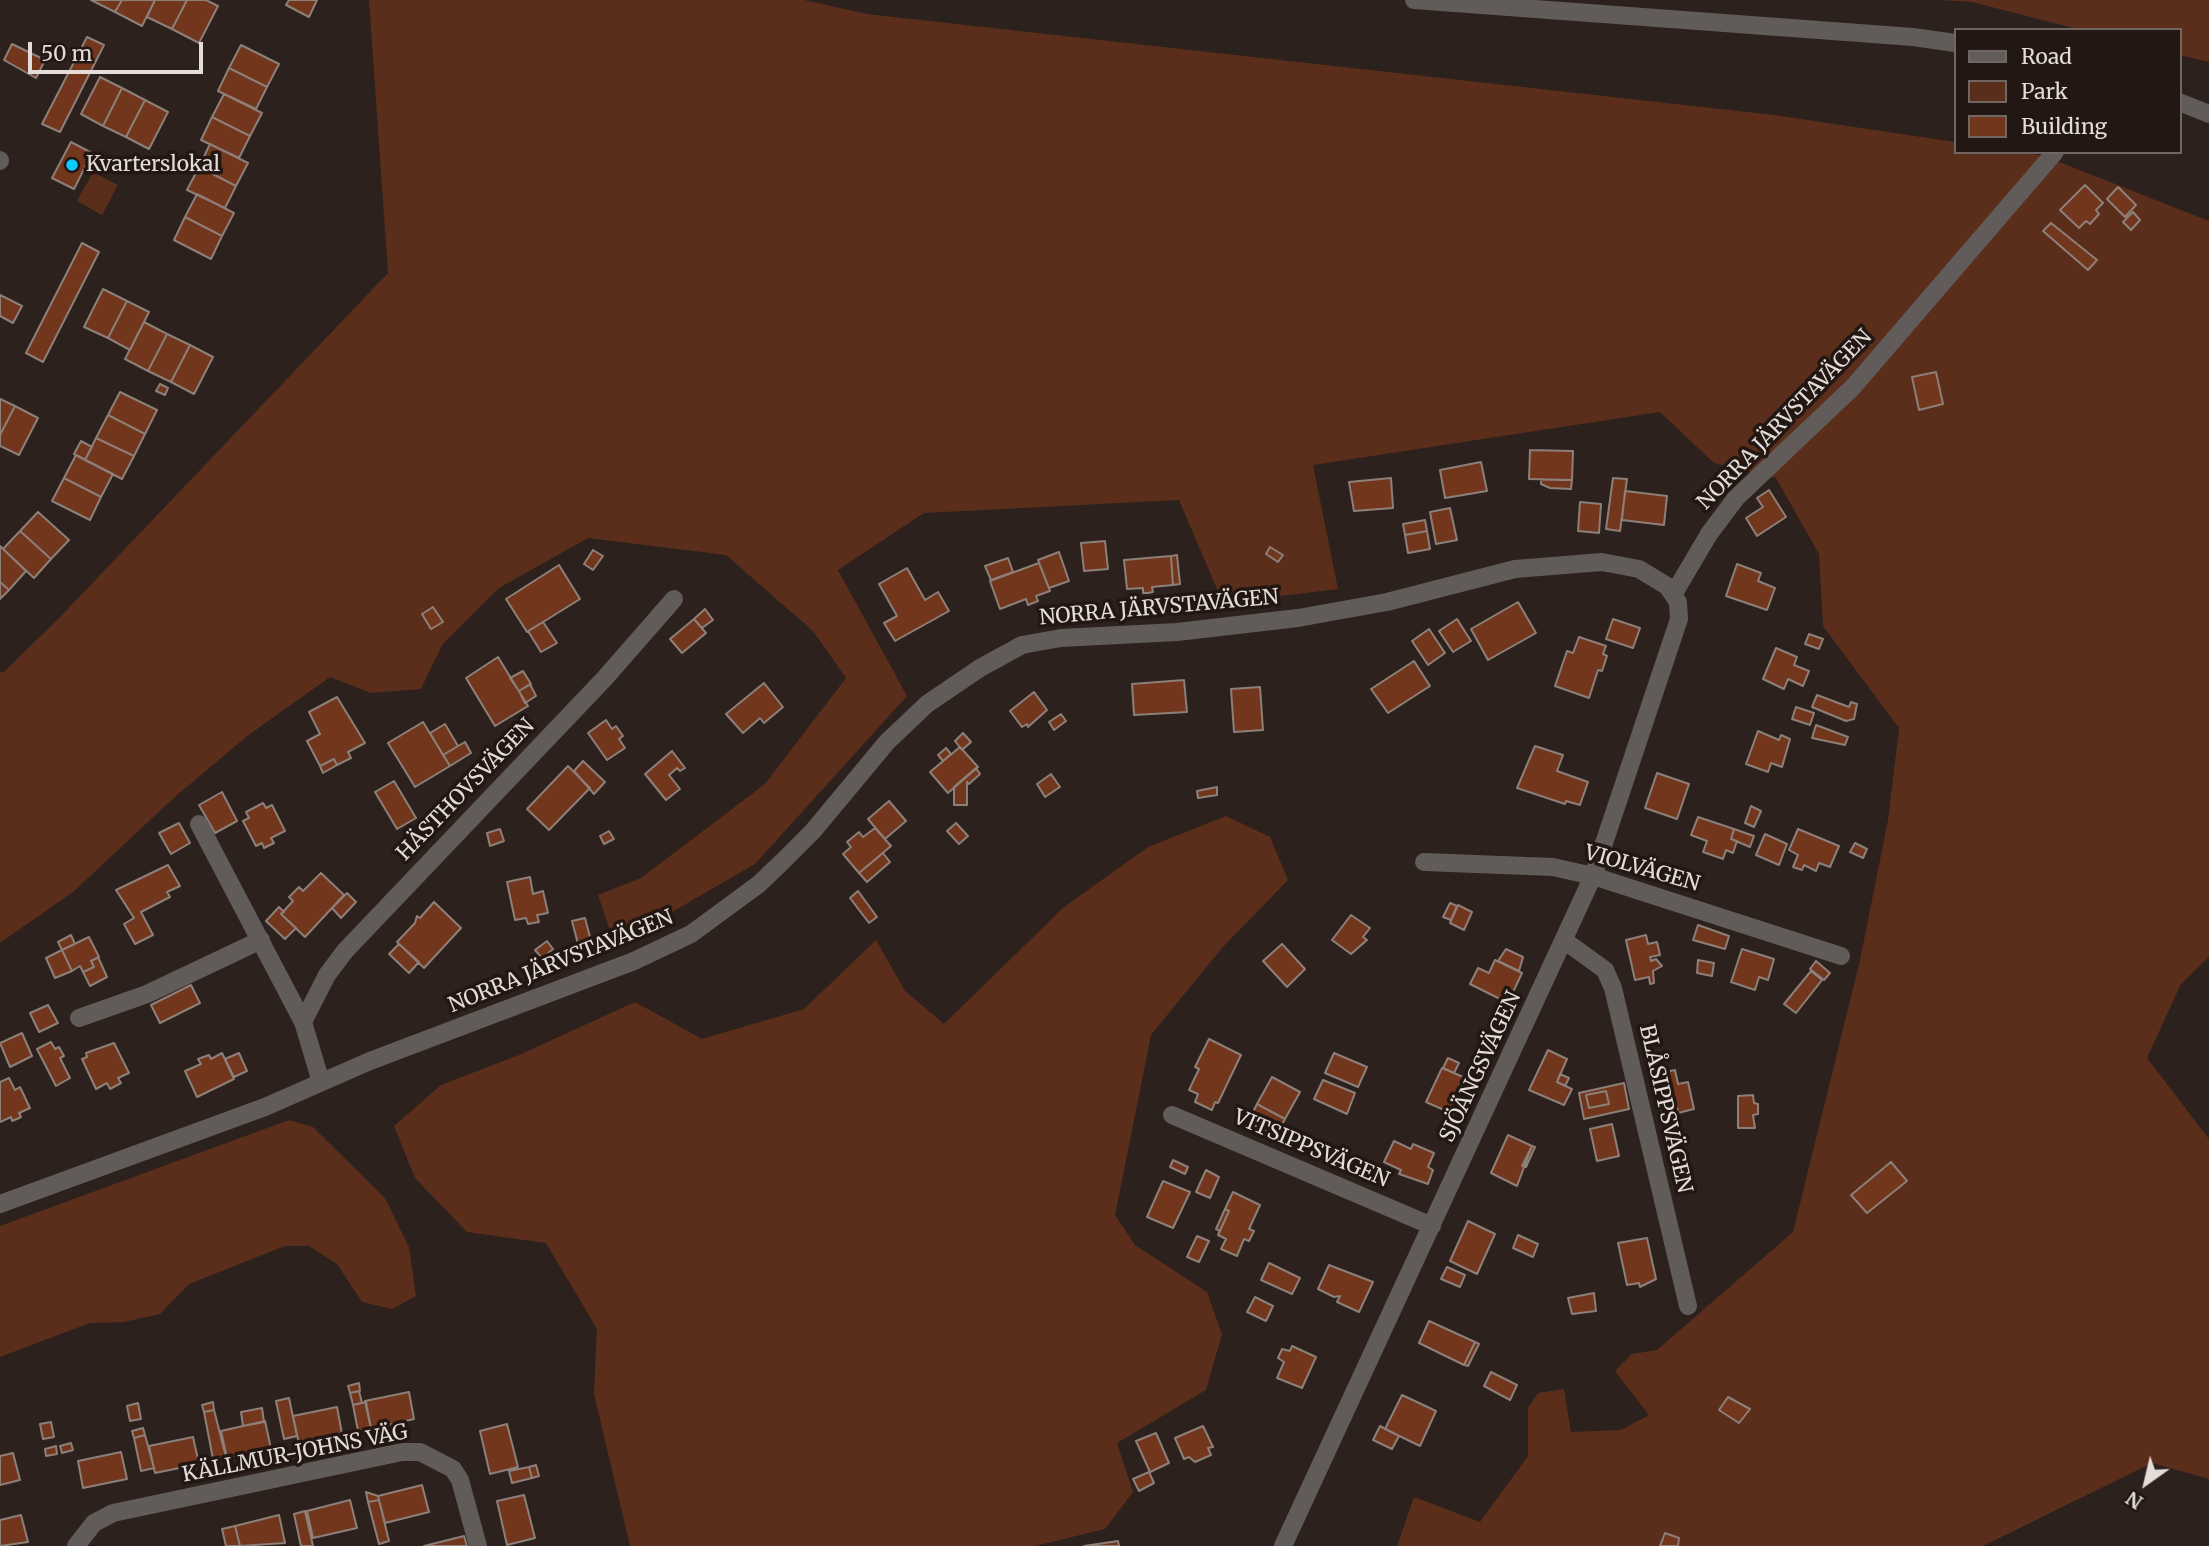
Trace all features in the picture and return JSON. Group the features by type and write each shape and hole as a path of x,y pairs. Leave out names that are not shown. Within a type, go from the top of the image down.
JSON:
{"street":[{"path":"1414,0 1913,37 1954,43"},
{"path":"2181,103 2209,114"},
{"name":"NORRA JÄRVSTAVÄGEN","path":"0,1204 265,1107 321,1082 634,961 691,934 758,884 782,862 813,831 887,743 927,705 980,668 1022,645 1061,638 1177,632 1298,618 1387,602 1515,569 1556,564 1621,564 1660,579 1673,595 1709,534 1736,498 1853,387 2053,154"},
{"name":"SJÖÄNGSVÄGEN","path":"1283,1546 1593,876 1675,639 1680,610 1673,595"},
{"name":"HÄSTHOVSVÄGEN","path":"303,1022 327,975 345,951 605,678 674,598"},
{"path":"199,824 303,1022 321,1082"},
{"name":"VIOLVÄGEN","path":"1424,862 1553,867 1593,876 1841,956"},
{"path":"79,1018 147,994 261,940"},
{"name":"BLÅSIPPSVÄGEN","path":"1565,941 1605,970 1613,988 1688,1307"},
{"name":"VITSIPPSVÄGEN","path":"1172,1115 1432,1226"},
{"name":"KÄLLMUR-JOHNS VÄG","path":"76,1546 94,1523 113,1513 402,1452 419,1452 453,1469 460,1480 478,1546"}],"green space":[{"path":"369,0 804,0 867,14 1774,115 1954,142 1954,154 2044,156 2209,221 2209,957 2181,984 2147,1058 2209,1139 2209,1479 2152,1463 1983,1546 1397,1546 1414,1497 1480,1522 1528,1456 1528,1408 1538,1393 1564,1389 1571,1432 1621,1430 1649,1415 1615,1371 1632,1354 1657,1350 1793,1232 1860,960 1888,820 1899,728 1823,626 1819,554 1776,478 1714,463 1660,412 1313,465 1338,589 1223,603 1179,500 924,513 838,570 907,696 755,864 615,945 598,895 641,878 765,784 846,678 813,631 726,555 588,538 499,588 442,645 421,689 371,693 330,677 250,734 177,795 73,892 0,943 0,672 4,672 59,618 388,273"},
{"path":"1939,0 2209,0 2209,62 2181,55 2181,28 2073,28 1972,2"},
{"path":"93,172 118,185 102,215 77,201"},
{"path":"1226,816 1270,837 1288,880 1222,948 1151,1035 1115,1215 1135,1245 1207,1292 1222,1334 1206,1390 1117,1443 1133,1492 1105,1529 1035,1546 630,1546 594,1394 597,1329 546,1243 467,1232 415,1178 394,1126 441,1085 519,1055 635,1002 702,1039 804,1009 876,940 905,991 944,1024 1064,907 1148,847"},
{"path":"289,1120 313,1127 385,1198 409,1247 416,1296 392,1309 362,1302 337,1264 309,1246 285,1246 189,1284 160,1314 124,1322 90,1323 0,1357 0,1226"}],"building":[{"path":"91,0 122,0 115,12"},
{"path":"122,0 155,0 142,26 115,12"},
{"path":"155,0 187,0 172,29 147,17"},
{"path":"187,0 206,0 218,6 199,43 172,29"},
{"path":"289,0 317,0 309,17 286,5"},
{"path":"87,37 104,45 60,132 42,124"},
{"path":"12,44 45,60 36,78 4,60"},
{"path":"241,45 279,64 267,87 229,68"},
{"path":"229,68 267,87 256,109 218,91"},
{"path":"100,77 122,88 103,126 81,114"},
{"path":"122,88 145,100 126,137 103,126"},
{"path":"224,94 262,113 250,136 212,117"},
{"path":"145,100 168,112 149,149 126,137"},
{"path":"212,117 250,136 239,158 201,140"},
{"name":"Kvarterslokal","path":"71,142 92,153 74,189 52,178"},
{"path":"210,144 248,163 236,186 199,167"},
{"path":"199,167 236,186 225,208 187,190"},
{"path":"2085,185 2103,203 2096,210 2099,214 2090,224 2086,221 2079,228 2060,210"},
{"path":"2118,187 2136,205 2125,217 2107,199"},
{"path":"197,194 234,213 222,236 185,217"},
{"path":"2133,212 2140,220 2131,230 2123,222"},
{"path":"185,217 222,236 211,259 174,240"},
{"path":"2051,223 2097,260 2088,270 2043,231"},
{"path":"82,243 99,252 43,362 26,353"},
{"path":"103,289 127,301 108,338 84,327"},
{"path":"0,295 22,306 13,323 0,316"},
{"path":"127,301 149,312 130,350 108,338"},
{"path":"144,322 167,334 148,371 125,359"},
{"path":"167,334 190,345 171,382 148,371"},
{"path":"190,345 213,357 194,394 171,382"},
{"path":"1936,372 1943,404 1919,410 1912,377"},
{"path":"160,384 168,388 165,395 156,391"},
{"path":"120,392 157,410 145,434 108,415"},
{"path":"0,399 15,406 0,435"},
{"path":"15,406 38,418 19,455 0,446 0,435"},
{"path":"108,415 145,434 134,456 96,438"},
{"path":"96,438 134,456 122,479 85,460"},
{"path":"81,441 92,447 85,460 74,454"},
{"path":"1530,450 1573,451 1572,480 1529,479"},
{"path":"76,455 113,474 101,497 64,478"},
{"path":"1481,462 1487,491 1445,498 1440,470"},
{"path":"64,478 101,497 90,520 52,501"},
{"path":"1391,478 1393,508 1354,511 1349,482"},
{"path":"1613,478 1627,479 1620,531 1606,529"},
{"path":"1541,480 1572,480 1571,489 1550,488 1541,484"},
{"path":"1769,490 1786,517 1757,536 1746,518 1763,507 1757,498"},
{"path":"1625,491 1667,496 1664,525 1622,520"},
{"path":"1580,502 1601,504 1599,533 1578,531"},
{"path":"1450,508 1457,540 1436,544 1430,512"},
{"path":"38,512 69,540 51,559 20,531"},
{"path":"1425,520 1427,531 1405,535 1403,524"},
{"path":"20,531 51,559 34,578 3,549"},
{"path":"1427,531 1430,549 1408,553 1405,535"},
{"path":"1105,541 1108,569 1084,571 1081,543"},
{"path":"0,546 26,571 9,590 0,582"},
{"path":"1270,547 1283,555 1278,562 1266,554"},
{"path":"593,550 603,556 593,570 584,564"},
{"path":"1059,552 1069,581 1049,588 1038,560"},
{"path":"1177,555 1180,584 1173,585 1171,556"},
{"path":"1171,556 1173,585 1152,587 1153,592 1148,593 1143,593 1143,588 1127,589 1124,560"},
{"path":"1008,558 1013,572 991,580 985,566"},
{"path":"1039,563 1050,591 1036,596 1038,601 1028,605 1026,599 1000,609 990,581"},
{"path":"1737,564 1761,573 1758,581 1775,588 1767,610 1726,596"},
{"path":"559,565 580,599 527,632 506,599"},
{"path":"907,568 925,600 938,592 949,611 895,641 884,623 897,616 879,584"},
{"path":"0,582 9,590 0,599"},
{"path":"1518,602 1536,633 1488,660 1471,629"},
{"path":"433,607 443,622 431,629 422,614"},
{"path":"705,609 713,620 702,628 694,619"},
{"path":"694,619 706,633 682,653 670,639"},
{"path":"1457,619 1471,641 1453,652 1439,631"},
{"path":"1613,619 1640,628 1633,648 1606,639"},
{"path":"543,622 557,643 541,652 528,631"},
{"path":"1429,629 1445,653 1428,665 1412,641"},
{"path":"1809,634 1823,639 1819,649 1805,644"},
{"path":"1579,637 1606,646 1603,654 1607,656 1602,671 1598,670 1589,698 1555,686 1567,651 1573,653"},
{"path":"1776,648 1797,657 1794,665 1809,671 1803,686 1788,679 1784,689 1763,679"},
{"path":"498,657 528,706 495,726 466,678"},
{"path":"1414,661 1430,686 1388,713 1371,689"},
{"path":"523,671 531,684 519,691 510,678"},
{"path":"1184,680 1187,712 1134,715 1132,684"},
{"path":"764,683 783,707 764,723 760,718 743,733 726,714"},
{"path":"530,684 536,696 525,703 519,691"},
{"path":"1260,687 1263,730 1234,732 1231,689"},
{"path":"1034,692 1047,710 1028,727 1027,724 1022,727 1010,711"},
{"path":"1817,695 1849,707 1851,702 1857,704 1854,719 1846,721 1812,707"},
{"path":"337,697 365,743 348,752 351,758 337,765 334,759 320,766 307,741 320,734 309,712"},
{"path":"1796,707 1814,713 1810,725 1792,719"},
{"path":"1061,714 1066,721 1054,730 1049,722"},
{"path":"606,720 612,729 616,726 623,736 619,739 625,748 607,760 588,733"},
{"path":"423,722 450,766 415,787 388,743"},
{"path":"445,724 458,746 443,755 430,733"},
{"path":"1816,725 1848,737 1845,745 1812,738"},
{"path":"1758,731 1779,740 1781,735 1790,739 1782,767 1771,763 1768,772 1746,764"},
{"path":"963,733 971,742 962,750 955,741"},
{"path":"465,742 471,753 450,766 443,755"},
{"path":"1535,746 1563,755 1557,771 1588,782 1580,805 1566,801 1565,804 1517,788"},
{"path":"960,747 978,767 948,793 930,772"},
{"path":"946,748 951,754 943,761 938,755"},
{"path":"672,751 685,768 680,771 677,768 669,775 680,789 666,800 645,774"},
{"path":"334,759 337,765 323,773 320,766"},
{"path":"583,761 605,782 594,794 574,771"},
{"path":"568,766 590,788 549,830 527,809"},
{"path":"976,768 980,774 969,784 967,782 967,805 954,805 954,787"},
{"path":"1657,773 1689,784 1677,819 1645,808"},
{"path":"1051,774 1060,787 1045,797 1037,784"},
{"path":"394,781 416,818 397,829 375,792"},
{"path":"1217,787 1217,795 1198,798 1197,791"},
{"path":"222,792 237,821 215,833 199,805"},
{"path":"889,801 906,821 885,839 868,819"},
{"path":"263,803 266,808 272,805 285,831 271,838 274,843 264,848 262,843 256,846 243,821 249,818 246,812"},
{"path":"1751,806 1761,811 1754,827 1745,823"},
{"path":"1698,817 1734,829 1731,839 1737,841 1733,853 1726,850 1723,859 1703,852 1707,841 1691,835"},
{"path":"179,823 190,843 171,854 159,833"},
{"path":"956,823 968,836 959,844 947,831"},
{"path":"875,828 891,846 859,873 843,854 851,847 847,842 859,832 863,837"},
{"path":"500,829 504,841 490,846 487,833"},
{"path":"1734,829 1754,836 1750,847 1731,839"},
{"path":"1798,829 1839,846 1830,867 1819,863 1816,871 1804,865 1802,870 1793,867 1798,855 1789,850"},
{"path":"609,831 614,839 604,844 600,836"},
{"path":"1765,834 1787,844 1779,865 1756,855"},
{"path":"1855,843 1867,849 1863,858 1850,852"},
{"path":"883,853 890,862 867,882 859,873"},
{"path":"168,865 180,886 167,892 170,897 141,912 153,935 135,944 124,924 134,918 116,890"},
{"path":"321,873 344,895 305,937 281,914 293,901 289,897 299,887 303,891"},
{"path":"530,877 533,894 543,891 548,913 537,915 539,922 528,924 526,918 515,920 507,882"},
{"path":"858,891 877,917 869,923 850,898"},
{"path":"347,893 356,902 341,918 332,908"},
{"path":"434,902 461,928 424,968 397,942 415,923 417,916 420,918"},
{"path":"1450,903 1457,906 1451,920 1443,917"},
{"path":"1458,905 1472,912 1464,930 1450,923"},
{"path":"279,907 284,912 281,914 296,928 285,939 266,921"},
{"path":"1351,915 1370,928 1363,937 1367,940 1351,954 1332,940"},
{"path":"585,918 591,941 578,944 572,921"},
{"path":"1698,925 1729,936 1725,949 1693,940"},
{"path":"71,935 75,944 62,950 58,942"},
{"path":"1646,935 1648,944 1657,942 1660,955 1650,957 1651,961 1656,959 1662,966 1653,971 1654,983 1650,984 1649,977 1635,980 1626,940"},
{"path":"89,937 99,957 91,961 94,967 83,972 80,966 72,971 62,950"},
{"path":"547,941 553,949 542,958 535,950"},
{"path":"399,944 419,962 409,973 389,954"},
{"path":"1282,944 1305,969 1287,987 1263,961"},
{"path":"1506,949 1523,957 1519,971 1498,961"},
{"path":"1742,949 1774,959 1768,980 1759,977 1755,990 1731,982"},
{"path":"62,950 72,971 55,978 46,958"},
{"path":"98,957 107,977 90,986 83,972 94,967 91,961"},
{"path":"1495,960 1522,973 1508,1003 1470,984 1478,968 1489,973"},
{"path":"1698,960 1714,963 1712,976 1697,973"},
{"path":"1816,961 1830,973 1824,980 1810,969"},
{"path":"1811,971 1822,980 1796,1013 1784,1004"},
{"path":"191,985 200,1003 160,1023 151,1005"},
{"path":"48,1005 58,1023 39,1032 30,1013"},
{"path":"22,1033 32,1056 10,1067 0,1043"},
{"path":"1209,1039 1241,1055 1212,1110 1195,1102 1198,1094 1189,1090 1199,1069 1195,1067"},
{"path":"51,1042 55,1049 59,1047 64,1056 60,1058 70,1078 56,1086 37,1049"},
{"path":"114,1043 129,1073 118,1078 121,1083 110,1089 107,1083 96,1089 82,1059 87,1057 86,1053"},
{"path":"1548,1050 1567,1059 1557,1082 1572,1089 1564,1105 1529,1090"},
{"path":"222,1053 234,1079 197,1097 185,1071 201,1064 198,1059 209,1055 211,1059"},
{"path":"239,1053 247,1071 234,1077 225,1059"},
{"path":"1334,1053 1367,1067 1358,1087 1325,1073"},
{"path":"1448,1058 1459,1063 1454,1073 1443,1068"},
{"path":"1442,1068 1468,1079 1464,1089 1469,1092 1463,1105 1458,1103 1453,1114 1426,1102"},
{"path":"1675,1070 1678,1084 1688,1082 1694,1109 1678,1113 1677,1107 1660,1111 1651,1075"},
{"path":"1560,1074 1569,1078 1565,1086 1557,1082"},
{"path":"1272,1077 1300,1092 1285,1119 1257,1104"},
{"path":"9,1078 15,1090 20,1087 30,1108 19,1113 21,1117 17,1119 12,1121 11,1117 0,1122 0,1082"},
{"path":"1323,1080 1355,1093 1347,1114 1314,1099"},
{"path":"1624,1083 1629,1109 1584,1119 1579,1093","holes":["1606,1091 1609,1104 1589,1108 1586,1095"]},
{"path":"1606,1091 1609,1104 1589,1108 1586,1095"},
{"path":"1753,1095 1754,1103 1758,1104 1758,1114 1753,1115 1755,1128 1738,1128 1738,1096"},
{"path":"1257,1104 1285,1119 1276,1137 1248,1122"},
{"path":"1612,1124 1619,1156 1597,1161 1590,1129"},
{"path":"1508,1135 1532,1146 1517,1186 1491,1173"},
{"path":"1394,1141 1411,1149 1413,1144 1434,1153 1428,1167 1433,1170 1428,1184 1399,1174 1401,1170 1384,1162"},
{"path":"1532,1146 1535,1147 1526,1167 1522,1166"},
{"path":"1173,1160 1188,1167 1185,1174 1170,1167"},
{"path":"1891,1162 1907,1181 1867,1213 1851,1195"},
{"path":"1206,1170 1219,1177 1210,1198 1196,1192"},
{"path":"1163,1181 1190,1192 1173,1228 1147,1217"},
{"path":"1233,1192 1260,1205 1249,1229 1254,1231 1249,1241 1244,1239 1237,1256 1221,1249 1226,1239 1218,1235 1229,1211 1225,1209"},
{"path":"1225,1209 1229,1211 1220,1231 1216,1229"},
{"path":"1468,1221 1495,1234 1477,1274 1450,1261"},
{"path":"1518,1235 1538,1244 1533,1257 1513,1248"},
{"path":"1197,1236 1209,1241 1199,1262 1187,1257"},
{"path":"1647,1238 1656,1279 1640,1287 1639,1283 1627,1285 1618,1243"},
{"path":"1269,1263 1300,1278 1292,1294 1261,1280"},
{"path":"1329,1265 1373,1282 1359,1312 1337,1302 1340,1296 1334,1297 1318,1289"},
{"path":"1447,1267 1465,1275 1460,1287 1441,1279"},
{"path":"1594,1293 1596,1311 1572,1314 1568,1298"},
{"path":"1255,1297 1273,1306 1266,1321 1247,1312"},
{"path":"1429,1321 1475,1342 1464,1365 1419,1343"},
{"path":"1475,1342 1479,1344 1468,1366 1464,1365"},
{"path":"1292,1346 1316,1357 1302,1388 1277,1378 1284,1362 1278,1358 1282,1349 1290,1351"},
{"path":"1491,1372 1517,1385 1510,1400 1484,1386"},
{"path":"359,1383 360,1391 350,1393 348,1386"},
{"path":"359,1391 362,1403 353,1405 350,1393"},
{"path":"409,1392 414,1419 371,1429 365,1401"},
{"path":"1402,1395 1436,1411 1420,1446 1385,1429"},
{"path":"1728,1397 1750,1409 1739,1423 1719,1410"},
{"path":"289,1398 297,1436 284,1439 276,1401"},
{"path":"213,1402 214,1410 204,1412 202,1405"},
{"path":"366,1402 371,1429 358,1431 353,1405"},
{"path":"138,1403 141,1419 130,1421 127,1406"},
{"path":"337,1407 342,1434 299,1444 293,1416"},
{"path":"262,1408 264,1422 243,1426 241,1412"},
{"path":"214,1410 226,1457 213,1459 204,1412"},
{"path":"265,1421 271,1449 227,1458 221,1431"},
{"path":"51,1422 54,1437 43,1439 40,1424"},
{"path":"507,1424 518,1467 490,1474 480,1431"},
{"path":"1203,1426 1213,1447 1208,1448 1211,1455 1195,1462 1189,1457 1184,1459 1175,1438"},
{"path":"1380,1426 1399,1436 1392,1449 1373,1440"},
{"path":"143,1428 145,1435 134,1438 132,1431"},
{"path":"1156,1433 1169,1463 1150,1472 1136,1441"},
{"path":"145,1435 154,1468 141,1471 134,1438"},
{"path":"193,1437 199,1464 155,1473 149,1446"},
{"path":"71,1443 73,1450 62,1453 60,1446"},
{"path":"56,1446 57,1454 46,1456 45,1449"},
{"path":"121,1452 127,1479 83,1488 78,1461"},
{"path":"13,1453 20,1480 0,1485 0,1456"},
{"path":"536,1465 539,1476 532,1478 529,1467"},
{"path":"529,1467 532,1478 512,1483 509,1471"},
{"path":"1149,1472 1154,1483 1139,1491 1133,1479"},
{"path":"422,1485 429,1512 385,1523 378,1496"},
{"path":"366,1492 378,1496 379,1500 368,1502"},
{"path":"524,1495 535,1538 507,1545 497,1501"},
{"path":"350,1500 357,1528 313,1538 307,1511"},
{"path":"379,1500 389,1541 379,1544 368,1502"},
{"path":"305,1511 313,1546 301,1546 294,1514"},
{"path":"21,1515 28,1542 0,1546 0,1520"},
{"path":"279,1515 285,1543 240,1546 235,1526"},
{"path":"235,1526 240,1546 226,1546 222,1529"},
{"path":"1665,1533 1679,1538 1678,1546 1660,1546"},
{"path":"464,1536 467,1546 424,1546"},
{"path":"1118,1541 1119,1546 1084,1546"}],"place":[{"name":"Kvarterslokal","path":"72,165"}]}
